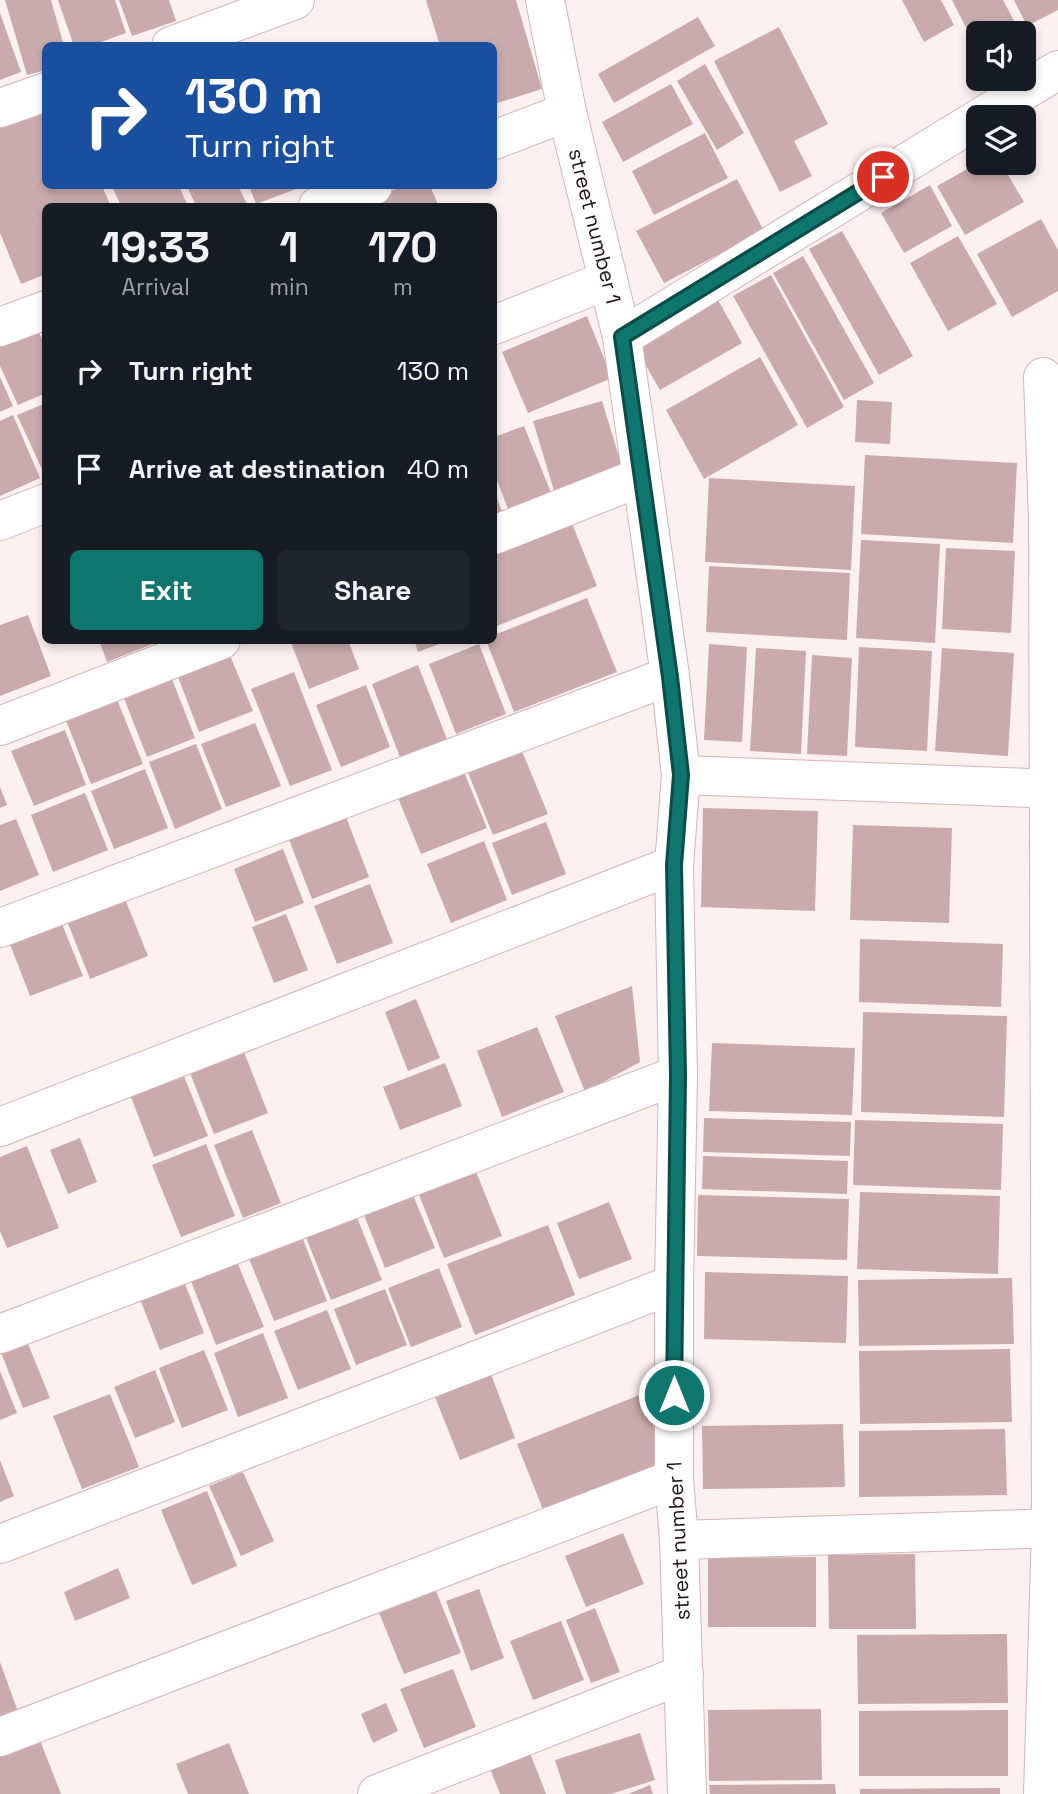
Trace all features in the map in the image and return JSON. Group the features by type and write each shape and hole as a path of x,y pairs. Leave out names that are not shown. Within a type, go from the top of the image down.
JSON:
{"street":[{"path":"182,42 295,0"},
{"name":"street number 1","path":"545,0 567,112 622,337 670,677 681,775 674,865 678,1075 674,1479 679,1540 687,1794"},
{"path":"1001,105 1058,70"},
{"path":"0,108 42,93"},
{"path":"497,139 567,112"},
{"path":"622,337 966,127"},
{"path":"326,203 365,189"},
{"path":"497,324 608,279"},
{"path":"0,327 42,311"},
{"path":"1043,377 1053,789 1055,1528 1043,1794"},
{"path":"497,533 641,477"},
{"path":"0,521 42,505"},
{"path":"0,726 211,644"},
{"path":"0,928 670,677"},
{"path":"681,775 1053,789"},
{"path":"0,1127 674,865"},
{"path":"0,1334 678,1075"},
{"path":"0,1544 674,1284"},
{"path":"0,1737 674,1479"},
{"path":"679,1540 1055,1528"},
{"path":"377,1794 684,1674"}],"building":[{"path":"5,0 51,0 63,42 42,42 42,71 27,75"},
{"path":"58,0 115,0 126,33 101,42 73,42"},
{"path":"119,0 169,0 176,21 132,36"},
{"path":"426,0 516,0 542,89 497,103 497,42 439,42"},
{"path":"902,0 941,0 954,25 924,42"},
{"path":"952,0 1003,0 1014,21 966,21 966,27"},
{"path":"1014,0 1058,0 1058,10 1036,21 1024,21"},
{"path":"0,13 21,72 0,80"},
{"path":"698,17 715,46 614,103 598,74"},
{"path":"779,27 828,124 794,141 812,176 780,192 714,61"},
{"path":"705,64 744,133 717,150 677,81"},
{"path":"671,84 693,124 623,162 602,122"},
{"path":"42,106 42,189 103,189 110,203 42,203 42,276 21,284 0,233 0,122"},
{"path":"705,133 728,178 654,215 632,171"},
{"path":"966,170 966,175 1008,175 1024,202 965,235 937,186"},
{"path":"737,179 764,231 664,283 636,231"},
{"path":"930,185 952,226 904,253 881,213"},
{"path":"113,189 180,189 187,203 120,203"},
{"path":"188,189 240,189 246,203 195,203"},
{"path":"250,189 296,189 259,203 256,203"},
{"path":"396,189 431,189 438,203 374,203 372,199"},
{"path":"1041,219 1058,250 1058,291 1012,317 977,254"},
{"path":"842,231 913,356 879,375 809,249"},
{"path":"958,236 997,304 948,331 910,263"},
{"path":"803,256 874,383 844,400 773,273"},
{"path":"771,275 844,407 807,428 733,296"},
{"path":"718,300 742,343 660,390 635,347"},
{"path":"587,316 612,378 528,413 502,352"},
{"path":"38,331 42,339 42,395 18,405 0,366 0,347"},
{"path":"760,357 798,425 704,479 666,410"},
{"path":"0,377 13,406 0,412"},
{"path":"857,400 892,402 890,444 855,442"},
{"path":"602,401 624,473 555,494 533,421"},
{"path":"42,405 42,469 17,415"},
{"path":"13,415 40,478 0,496 0,421"},
{"path":"524,426 552,495 509,512 497,480 497,436"},
{"path":"865,455 1017,463 1013,543 861,534"},
{"path":"709,478 855,486 851,570 705,562"},
{"path":"497,498 505,520 497,524"},
{"path":"571,521 597,586 497,626 497,550"},
{"path":"861,540 940,544 935,643 856,638"},
{"path":"946,548 1015,551 1011,633 942,629"},
{"path":"709,566 850,573 847,640 706,632"},
{"path":"587,598 617,672 514,712 488,644 497,644 497,634"},
{"path":"28,615 51,676 0,696 0,625"},
{"path":"100,644 152,644 107,662"},
{"path":"292,644 350,644 359,669 309,689"},
{"path":"415,644 439,644 418,652"},
{"path":"479,644 506,714 456,734 429,664"},
{"path":"709,644 747,647 742,742 704,740"},
{"path":"859,647 932,651 927,751 855,747"},
{"path":"227,648 253,711 199,732 175,669"},
{"path":"756,648 806,651 801,754 750,751"},
{"path":"942,648 1014,653 1008,756 935,751"},
{"path":"812,655 852,658 847,756 807,754"},
{"path":"418,665 448,742 401,760 372,684"},
{"path":"168,669 195,738 147,757 120,688"},
{"path":"294,672 332,770 290,786 251,689"},
{"path":"366,685 390,747 341,767 316,705"},
{"path":"114,692 143,764 91,784 63,713"},
{"path":"255,723 281,786 226,807 201,744"},
{"path":"65,730 86,785 34,806 11,751"},
{"path":"196,744 222,809 175,829 149,762"},
{"path":"521,749 548,814 493,835 467,770"},
{"path":"462,767 487,828 421,854 396,793"},
{"path":"145,769 168,828 114,849 91,791"},
{"path":"0,787 7,805 0,808"},
{"path":"85,793 108,850 53,872 31,815"},
{"path":"703,808 818,811 815,911 701,907"},
{"path":"343,809 369,877 312,899 286,832"},
{"path":"16,819 39,875 0,891 0,825"},
{"path":"546,822 566,874 512,895 492,843"},
{"path":"853,825 952,828 949,923 850,920"},
{"path":"484,841 507,900 451,923 427,864"},
{"path":"283,849 304,903 255,922 234,869"},
{"path":"119,884 148,956 90,979 61,906"},
{"path":"370,884 393,943 337,964 314,906"},
{"path":"58,914 83,976 30,996 6,934"},
{"path":"286,914 308,970 274,983 252,927"},
{"path":"860,939 1003,944 1001,1007 859,1002"},
{"path":"632,986 640,1062 585,1092 555,1016"},
{"path":"416,999 440,1058 408,1071 385,1012"},
{"path":"863,1012 1007,1016 1004,1117 861,1112"},
{"path":"537,1027 564,1092 502,1117 477,1051"},
{"path":"712,1043 855,1048 852,1115 709,1111"},
{"path":"242,1047 268,1113 214,1134 188,1068"},
{"path":"445,1063 462,1106 400,1130 383,1087"},
{"path":"184,1076 208,1136 154,1157 131,1097"},
{"path":"704,1118 851,1122 850,1156 703,1152"},
{"path":"855,1120 1003,1124 1001,1190 853,1185"},
{"path":"252,1130 281,1203 243,1218 214,1145"},
{"path":"80,1138 97,1182 68,1194 50,1150"},
{"path":"206,1144 235,1216 181,1237 152,1165"},
{"path":"27,1146 59,1228 7,1248 0,1231 0,1157"},
{"path":"703,1156 848,1161 847,1194 702,1189"},
{"path":"476,1172 502,1236 444,1258 419,1195"},
{"path":"860,1192 1000,1196 998,1274 857,1269"},
{"path":"413,1195 435,1248 385,1268 364,1215"},
{"path":"698,1195 849,1199 847,1260 697,1256"},
{"path":"609,1202 632,1259 579,1279 557,1223"},
{"path":"356,1215 382,1280 331,1300 305,1235"},
{"path":"548,1225 575,1295 475,1335 447,1264"},
{"path":"301,1234 327,1301 274,1321 248,1256"},
{"path":"235,1257 264,1327 216,1345 189,1276"},
{"path":"439,1268 462,1327 411,1347 388,1288"},
{"path":"705,1272 848,1276 846,1343 704,1339"},
{"path":"182,1276 204,1333 160,1350 138,1294"},
{"path":"1012,1278 1014,1344 859,1346 858,1280"},
{"path":"385,1289 407,1345 356,1365 334,1309"},
{"path":"327,1310 351,1369 298,1390 274,1331"},
{"path":"263,1333 288,1398 238,1417 214,1353"},
{"path":"26,1339 50,1398 23,1408 0,1350"},
{"path":"1010,1349 1012,1422 860,1424 859,1351"},
{"path":"204,1350 228,1410 182,1428 159,1368"},
{"path":"155,1370 175,1422 135,1438 114,1387"},
{"path":"0,1371 17,1413 0,1420"},
{"path":"491,1374 515,1438 460,1460 435,1397"},
{"path":"647,1392 661,1465 544,1512 517,1444"},
{"path":"110,1394 139,1467 82,1489 53,1416"},
{"path":"843,1424 845,1487 703,1489 702,1426"},
{"path":"1005,1429 1007,1495 859,1497 859,1431"},
{"path":"0,1460 14,1496 0,1502"},
{"path":"243,1472 274,1541 241,1556 209,1486"},
{"path":"207,1491 237,1566 192,1585 161,1510"},
{"path":"623,1533 644,1584 586,1607 565,1556"},
{"path":"915,1554 916,1629 829,1629 828,1555"},
{"path":"816,1557 816,1627 708,1627 708,1558"},
{"path":"118,1568 130,1598 75,1621 64,1592"},
{"path":"434,1586 461,1653 404,1674 377,1608"},
{"path":"479,1589 504,1658 471,1671 446,1601"},
{"path":"595,1608 620,1672 591,1683 566,1620"},
{"path":"561,1621 584,1680 533,1700 510,1641"},
{"path":"1007,1634 1008,1703 858,1704 857,1635"},
{"path":"0,1662 21,1720 0,1727"},
{"path":"453,1669 476,1727 424,1748 400,1689"},
{"path":"386,1703 398,1731 373,1743 361,1714"},
{"path":"821,1709 822,1780 709,1781 708,1710"},
{"path":"1008,1710 1008,1776 859,1776 859,1711"},
{"path":"640,1733 655,1780 611,1794 566,1794 555,1760"},
{"path":"38,1735 61,1794 0,1794 0,1750"},
{"path":"229,1743 249,1794 188,1794 176,1764"},
{"path":"527,1745 546,1794 500,1794 487,1761"},
{"path":"835,1784 836,1794 710,1794 709,1785"},
{"path":"650,1785 653,1794 628,1794"},
{"path":"1000,1788 1000,1794 860,1794 860,1789"}],"route":[{"path":"674,1395 678,1075 674,865 681,775 670,677 622,337 883,177"}]}
